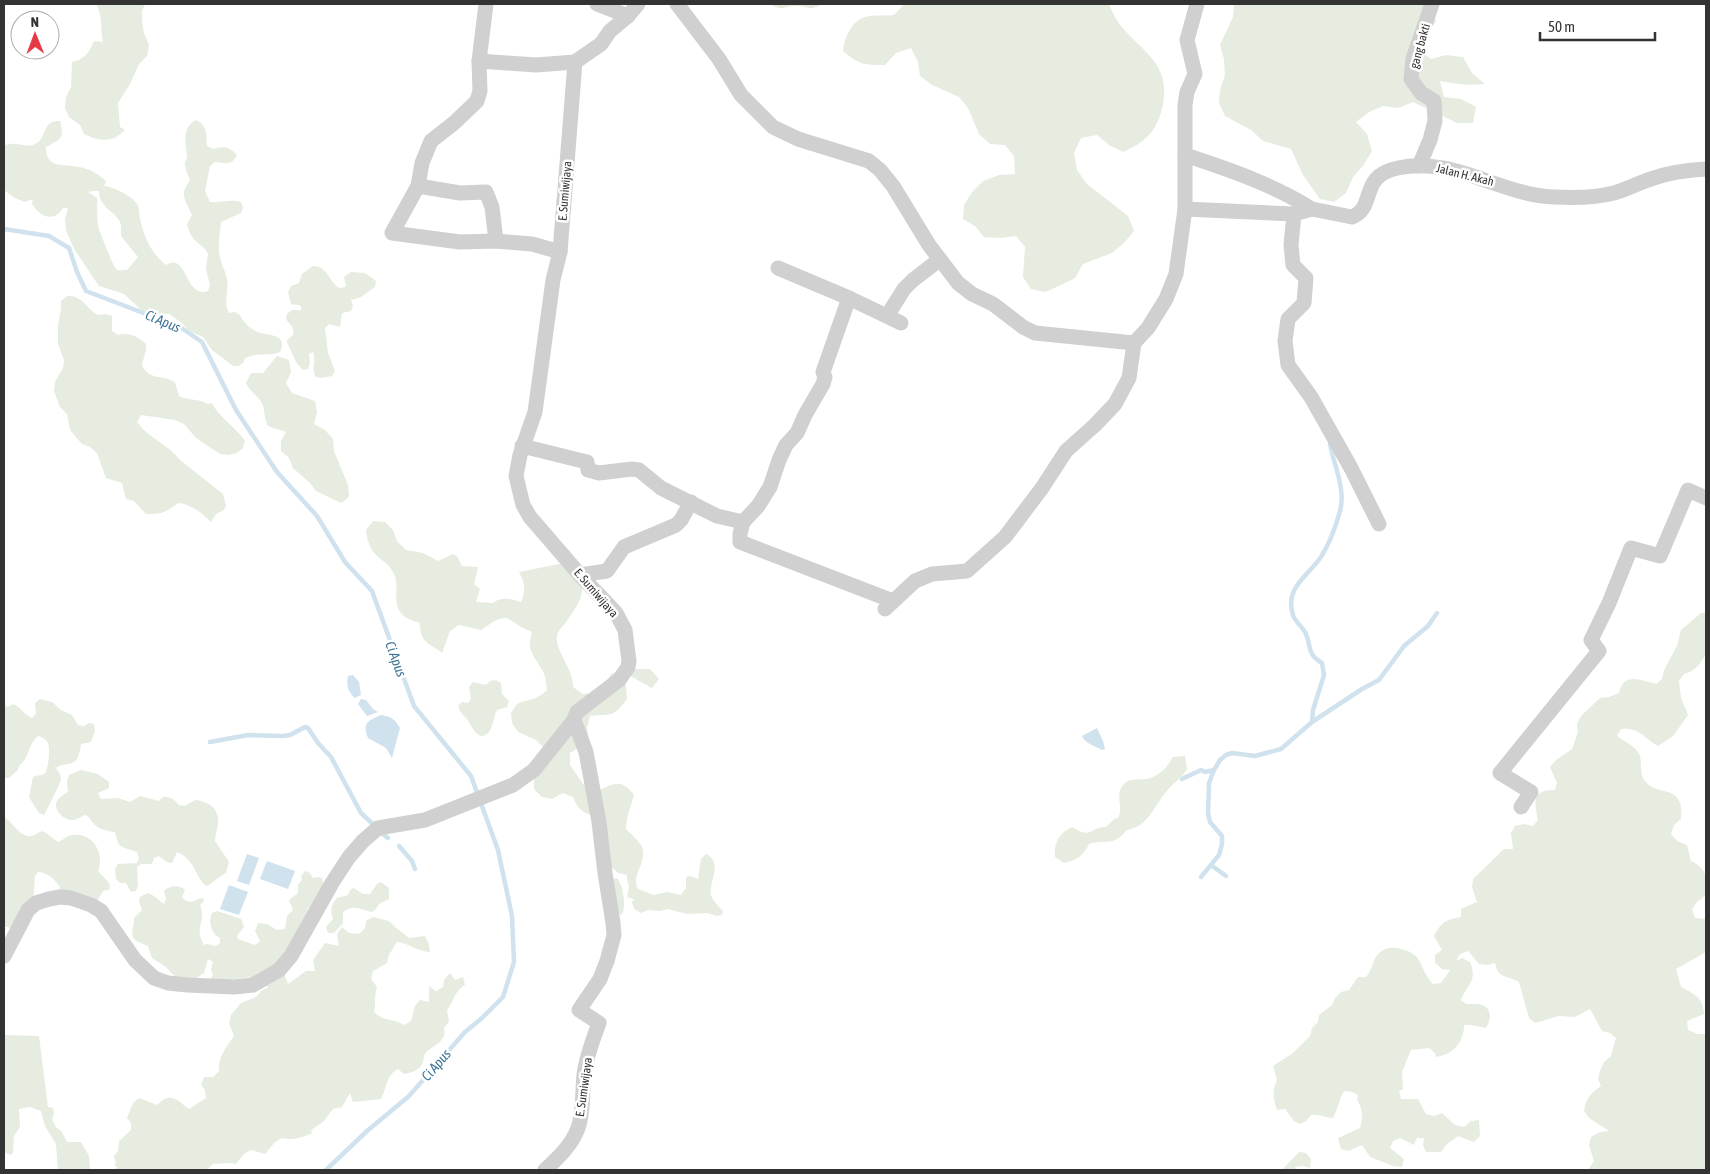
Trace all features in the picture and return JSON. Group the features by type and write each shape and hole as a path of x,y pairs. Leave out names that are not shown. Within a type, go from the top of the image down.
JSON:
{"street":[{"path":"486,4 479,62 480,91 477,101 454,123 431,141 422,163 418,186 392,233 460,242 496,241 532,244 560,252"},
{"path":"597,4 628,16"},
{"path":"479,62 536,65 575,62 601,44 610,31 628,16 638,4"},
{"path":"677,4 719,59 741,94 773,127 798,138 862,159 880,170 894,186 949,274 966,290 993,304 1022,327 1035,333 1134,344"},
{"path":"849,298 823,372 825,376 823,384 805,415 797,434 786,445 768,491 744,522 740,534 740,542 889,605 915,581 932,574 966,571 1005,537 1042,488 1066,451 1096,426 1115,404 1129,378 1134,344 1148,328 1166,299 1176,274 1185,209 1187,92 1195,74 1187,40 1192,16 1197,4"},
{"name":"gang bakti","path":"1419,166 1430,140 1435,121 1434,101 1421,93 1411,79 1414,59 1432,4"},
{"name":"E. Sumiwijaya","path":"545,1170 570,1144 579,1127 584,1072 599,1023 579,1010 600,978 614,935 600,822 586,752 574,720 577,712 619,680 628,667 629,661 625,630 616,613 530,518 523,505 516,476 522,446 535,412 553,280 560,252 575,62"},
{"path":"1185,155 1282,191 1312,209"},
{"name":"Jalan H. Akah","path":"1185,209 1294,214 1312,209 1347,217 1356,215 1363,209 1373,181 1385,171 1419,166 1461,172 1536,196 1561,197 1595,196 1615,193 1664,175 1706,169"},
{"path":"418,186 460,193 486,192 492,208 496,241"},
{"path":"1294,214 1291,245 1293,265 1306,278 1304,303 1288,319 1285,340 1288,365 1311,397 1352,468 1379,524"},
{"path":"778,268 894,319 904,289 939,260"},
{"path":"522,446 586,462 588,470 592,472 639,470 661,488 717,516 744,522"},
{"path":"1521,807 1530,792 1500,773 1599,651 1591,640 1609,603 1631,548 1660,556 1688,490 1706,498"},
{"path":"580,575 607,571 624,547 676,525 691,502"},
{"path":"4,956 28,910 36,903 60,897 71,898 91,905 101,911 135,960 154,978 168,983 187,985 234,987 253,985 279,970 291,956 332,883 349,857 378,828 425,820 513,784 534,770 574,720"}],"shaded area":[{"path":"96,4 145,4 142,11 142,21 149,45 147,56 139,64 130,84 118,103 120,127 125,130 115,138 104,140 84,134 80,125 69,117 65,108 66,97 71,87 72,62 86,55 94,41 103,42"},
{"path":"769,4 823,4 811,8 791,6 781,8"},
{"path":"904,4 1109,4 1116,19 1125,31 1147,52 1156,64 1162,76 1164,92 1161,112 1152,132 1137,145 1123,152 1109,145 1097,135 1081,138 1074,153 1077,170 1087,184 1128,216 1134,231 1124,243 1112,253 1083,264 1075,278 1045,292 1031,289 1023,277 1025,247 1016,236 984,237 975,226 963,219 964,205 972,192 983,181 999,175 1015,174 1014,156 1005,145 990,144 979,134 968,108 959,97 932,85 920,76 918,62 911,48 896,53 885,65 862,63 843,51 848,34 858,20 870,16 894,15"},
{"path":"1234,4 1431,4 1436,22 1425,34 1417,48 1431,59 1446,55 1463,57 1472,73 1485,84 1473,85 1440,81 1444,97 1461,99 1476,107 1473,123 1457,123 1413,102 1398,108 1383,106 1369,112 1356,122 1367,134 1372,151 1363,166 1353,177 1346,193 1334,202 1320,199 1303,175 1291,149 1263,141 1251,130 1225,116 1219,103 1220,90 1225,75 1224,59 1220,45 1233,17"},
{"path":"196,120 203,125 206,131 207,146 213,149 226,148 237,155 233,161 225,163 215,162 210,166 205,191 210,202 237,201 241,202 243,208 241,213 221,222 219,248 227,279 227,309 229,313 235,312 240,315 252,329 276,336 282,341 280,352 245,358 243,363 238,366 233,366 212,350 203,337 189,331 182,323 169,314 152,314 141,310 124,294 99,286 74,249 66,230 65,219 68,208 63,208 55,216 47,217 35,209 32,204 33,199 25,202 4,190 4,146 8,144 27,146 35,144 42,138 50,123 60,121 62,132 60,138 46,147 49,159 56,164 94,172 106,182 104,186 117,190 131,198 138,206 144,232 156,255 166,265 173,262 178,264 190,283 200,292 208,291 210,285 206,269 208,254 190,232 187,224 192,215 184,198 185,190 190,180 185,166 187,156 185,141 186,131 191,123","holes":["99,191 103,204 120,222 121,236 138,257 127,270 116,269 99,229 97,198 88,192"]},
{"path":"313,266 325,271 339,288 345,287 344,277 351,272 365,273 376,281 375,287 361,297 351,300 353,306 351,311 342,313 340,327 329,324 325,328 328,353 335,371 332,376 321,378 316,377 314,374 313,352 309,354 310,363 308,369 303,370 296,362 287,342 293,335 293,328 286,319 287,314 292,310 301,310 299,305 291,304 288,292 291,286 299,283 302,274"},
{"path":"67,296 77,298 98,315 112,316 112,331 118,335 133,335 146,344 142,366 145,371 153,376 175,382 179,396 208,404 212,403 219,414 245,441 243,448 237,453 220,454 196,438 184,424 175,420 141,415 137,422 180,460 223,494 226,506 224,510 216,514 211,522 196,509 178,503 163,512 146,514 134,501 126,499 122,483 106,478 97,453 90,447 82,444 70,430 67,414 60,407 54,391 55,382 63,368 64,360 58,344 58,325 61,301"},
{"path":"277,356 289,360 291,372 286,383 292,393 315,401 317,412 314,424 325,430 333,439 334,451 348,485 349,496 341,503 316,491 293,468 289,458 281,451 281,441 286,432 268,426 262,403 246,383 251,373 263,373"},
{"path":"373,521 385,522 393,530 397,541 406,550 423,553 438,561 453,554 457,556 462,566 478,567 474,584 480,589 476,602 493,603 499,599 507,599 521,602 524,587 519,572 564,563 577,576 582,585 581,597 576,608 557,635 558,647 570,673 573,687 583,694 593,693 603,687 611,674 626,669 650,669 659,679 652,688 625,673 627,699 618,710 611,714 590,716 587,728 589,741 570,753 570,765 584,785 594,792 611,785 620,784 629,789 634,795 627,818 626,829 642,847 643,858 636,879 638,889 654,895 667,892 681,895 686,888 686,877 690,876 698,879 701,859 706,854 711,858 715,868 711,895 723,911 722,915 717,916 707,913 687,914 668,909 660,911 648,910 641,913 634,909 632,902 634,899 627,897 629,886 627,875 618,873 609,865 609,839 601,822 595,816 580,809 573,797 563,793 552,799 542,797 534,789 534,779 546,750 536,740 518,732 512,723 511,713 517,704 536,698 547,690 544,675 530,649 532,632 503,618 498,619 481,630 459,625 450,631 442,653 426,642 420,630 420,623 410,620 399,610 396,601 395,576 388,565 374,553 371,547 366,530"},
{"path":"1701,613 1706,613 1706,654 1699,665 1692,671 1684,674 1679,681 1681,698 1688,715 1673,736 1658,746 1637,731 1621,729 1617,736 1633,747 1640,756 1642,776 1646,782 1657,789 1675,795 1679,800 1681,819 1674,825 1671,834 1677,841 1687,845 1691,861 1704,871 1705,875 1706,895 1692,909 1695,918 1706,919 1706,952 1676,969 1681,987 1700,1000 1704,1014 1687,1021 1688,1030 1697,1034 1706,1034 1706,1170 1588,1170 1594,1161 1589,1145 1591,1137 1600,1132 1609,1131 1589,1118 1584,1111 1589,1097 1601,1086 1598,1079 1600,1071 1604,1062 1611,1056 1616,1038 1610,1033 1602,1031 1590,1009 1575,1017 1559,1016 1535,1023 1529,1018 1519,982 1498,972 1495,963 1479,964 1468,951 1460,954 1456,961 1462,958 1470,962 1473,974 1471,982 1461,1000 1467,1004 1482,1005 1488,1009 1490,1020 1486,1028 1464,1025 1460,1042 1448,1053 1436,1057 1435,1053 1429,1048 1411,1050 1402,1072 1403,1089 1399,1091 1401,1099 1418,1099 1426,1114 1434,1116 1442,1113 1455,1125 1464,1127 1471,1121 1479,1120 1480,1136 1474,1142 1458,1136 1446,1145 1441,1152 1426,1152 1423,1145 1424,1138 1417,1138 1414,1145 1400,1138 1393,1141 1390,1148 1404,1159 1402,1167 1393,1166 1370,1157 1362,1145 1348,1151 1341,1149 1338,1138 1360,1128 1361,1124 1362,1113 1357,1100 1358,1095 1352,1092 1344,1091 1333,1118 1311,1115 1300,1124 1294,1121 1285,1109 1277,1110 1274,1087 1277,1080 1273,1066 1293,1053 1310,1036 1312,1028 1318,1022 1319,1015 1332,1005 1335,998 1341,992 1349,990 1358,977 1366,977 1375,958 1381,951 1387,948 1394,948 1412,953 1420,961 1433,984 1441,983 1450,970 1442,969 1435,963 1435,955 1442,950 1434,936 1439,927 1445,922 1461,917 1461,909 1477,902 1472,887 1473,879 1504,849 1513,849 1511,833 1515,826 1524,824 1533,826 1538,820 1536,798 1542,792 1555,790 1557,783 1550,767 1556,760 1572,749 1578,732 1577,724 1581,716 1600,698 1619,693 1621,686 1629,680 1633,679 1656,684 1662,679 1664,670 1677,646 1681,630"},
{"path":"496,680 501,683 502,694 509,701 507,707 497,710 491,729 482,736 476,733 458,706 462,702 468,703 471,699 469,687 473,682 486,685 490,681"},
{"path":"40,699 52,702 61,710 72,715 78,725 94,724 95,731 91,742 81,744 78,757 74,762 56,768 61,779 44,815 39,813 29,797 33,777 46,772 49,749 45,739 38,736 32,743 18,770 9,778 4,778 4,705 8,707 13,704 32,718 36,714 35,703"},
{"path":"1185,756 1187,769 1169,789 1150,816 1140,825 1127,830 1122,836 1113,841 1089,844 1079,857 1073,860 1064,863 1055,857 1055,847 1058,839 1067,829 1072,827 1088,833 1106,827 1114,819 1118,818 1120,814 1120,792 1126,782 1154,776 1168,765 1173,757"},
{"path":"81,770 98,774 109,782 109,788 98,793 101,799 118,798 130,802 140,796 159,801 166,797 176,801 179,805 185,806 195,800 209,804 215,810 218,819 215,841 229,862 226,873 207,886 200,880 188,860 177,852 172,863 159,856 154,858 152,864 141,864 137,867 138,885 136,891 131,892 126,883 120,883 116,879 115,869 118,864 137,863 139,858 137,852 122,847 118,843 115,832 99,828 87,816 70,820 66,819 57,810 56,803 58,799 68,792 67,781 69,775"},
{"path":"4,817 24,835 32,836 43,831 58,842 73,835 80,835 92,841 100,858 98,871 110,884 109,890 103,891 97,901 59,893 60,887 53,879 48,875 38,872 35,876 33,901 14,929 4,926"},
{"path":"305,871 310,873 313,878 322,878 324,887 310,912 307,908 309,914 284,974 288,984 306,971 315,971 313,960 325,943 339,946 337,934 342,927 349,933 359,934 365,928 366,921 373,917 389,921 409,938 425,936 430,952 421,951 397,942 389,955 387,963 373,971 371,979 377,987 374,1012 381,1017 404,1025 411,1021 415,1006 420,1000 429,1002 429,986 436,991 443,987 444,980 450,973 455,980 463,977 465,985 457,993 447,1010 449,1022 444,1028 445,1033 441,1041 427,1051 422,1065 418,1069 404,1074 398,1069 394,1072 389,1078 381,1099 353,1102 350,1093 342,1107 333,1109 323,1122 311,1130 312,1133 297,1138 282,1138 275,1142 265,1154 251,1150 244,1154 236,1164 213,1164 207,1170 115,1170 117,1167 114,1164 116,1163 114,1156 118,1151 119,1141 131,1130 131,1123 127,1118 133,1103 139,1098 157,1105 166,1098 173,1098 189,1109 206,1098 205,1090 201,1085 204,1077 213,1077 219,1071 221,1057 234,1036 229,1023 231,1015 241,1003 256,997 261,991 269,987 251,980 250,977 208,983 213,975 211,970 213,962 208,959 204,973 194,980 180,980 166,967 152,958 148,946 136,941 132,936 134,918 142,910 139,902 140,897 148,893 164,904 166,899 164,891 171,887 180,887 185,890 182,897 187,901 192,902 203,898 204,901 200,905 202,916 200,933 204,945 216,946 220,943 220,938 214,933 210,924 212,913 217,911 241,919 244,927 237,936 238,939 255,945 260,941 255,931 258,923 267,924 277,930 285,929 287,916 293,910 289,900 298,893 298,885"},
{"path":"617,878 624,896 624,908 621,915 618,914 612,880"},
{"path":"381,882 389,888 389,899 379,904 372,912 350,908 343,912 343,923 334,933 328,933 326,927 333,919 332,908 337,898 348,895 350,890 354,888 363,894 370,894 377,884"},
{"path":"4,1035 39,1036 48,1107 53,1108 54,1113 52,1120 62,1132 67,1142 81,1142 89,1156 90,1170 58,1170 56,1144 45,1126 41,1111 30,1107 19,1109 20,1127 14,1136 13,1153 10,1155 4,1152"},
{"path":"1299,1152 1306,1153 1311,1159 1310,1168 1303,1166 1295,1167 1297,1170 1282,1170"}],"water":[{"path":"353,675 359,682 361,695 355,698 347,685 348,676"},
{"path":"361,699 366,700 378,712 367,716 358,704"},
{"path":"381,715 393,719 400,728 392,758 386,748 368,738 366,733 367,723"},
{"path":"1097,728 1105,749 1102,750 1088,743 1082,736"},
{"path":"247,854 259,858 249,885 237,881"},
{"path":"267,861 295,871 288,889 260,879"},
{"path":"229,885 248,892 239,915 220,909"}],"waterway":[{"name":"Ci Apus","path":"4,229 49,236 69,248 86,291 180,327 202,342 236,410 277,472 317,516 345,562 372,591 414,706 471,776 498,850 512,916 514,962 503,997 465,1032 409,1096 367,1131 326,1170"},
{"path":"1312,722 1313,710 1324,675 1322,663 1311,653 1306,634 1294,618 1291,606 1294,590 1321,557 1340,511 1341,486 1330,444"},
{"path":"1201,877 1219,855 1222,844 1222,836 1210,822 1208,813 1209,783 1220,760 1232,753 1255,756 1281,749 1312,722 1379,680 1404,646 1428,626 1437,613"},
{"path":"210,742 248,735 283,736 290,735 305,727 308,728 331,757 361,813 375,826"},
{"path":"1182,779 1201,770 1205,772 1214,770"},
{"path":"380,832 388,838"},
{"path":"399,846 412,861 415,869"},
{"path":"1211,865 1226,876"}]}
